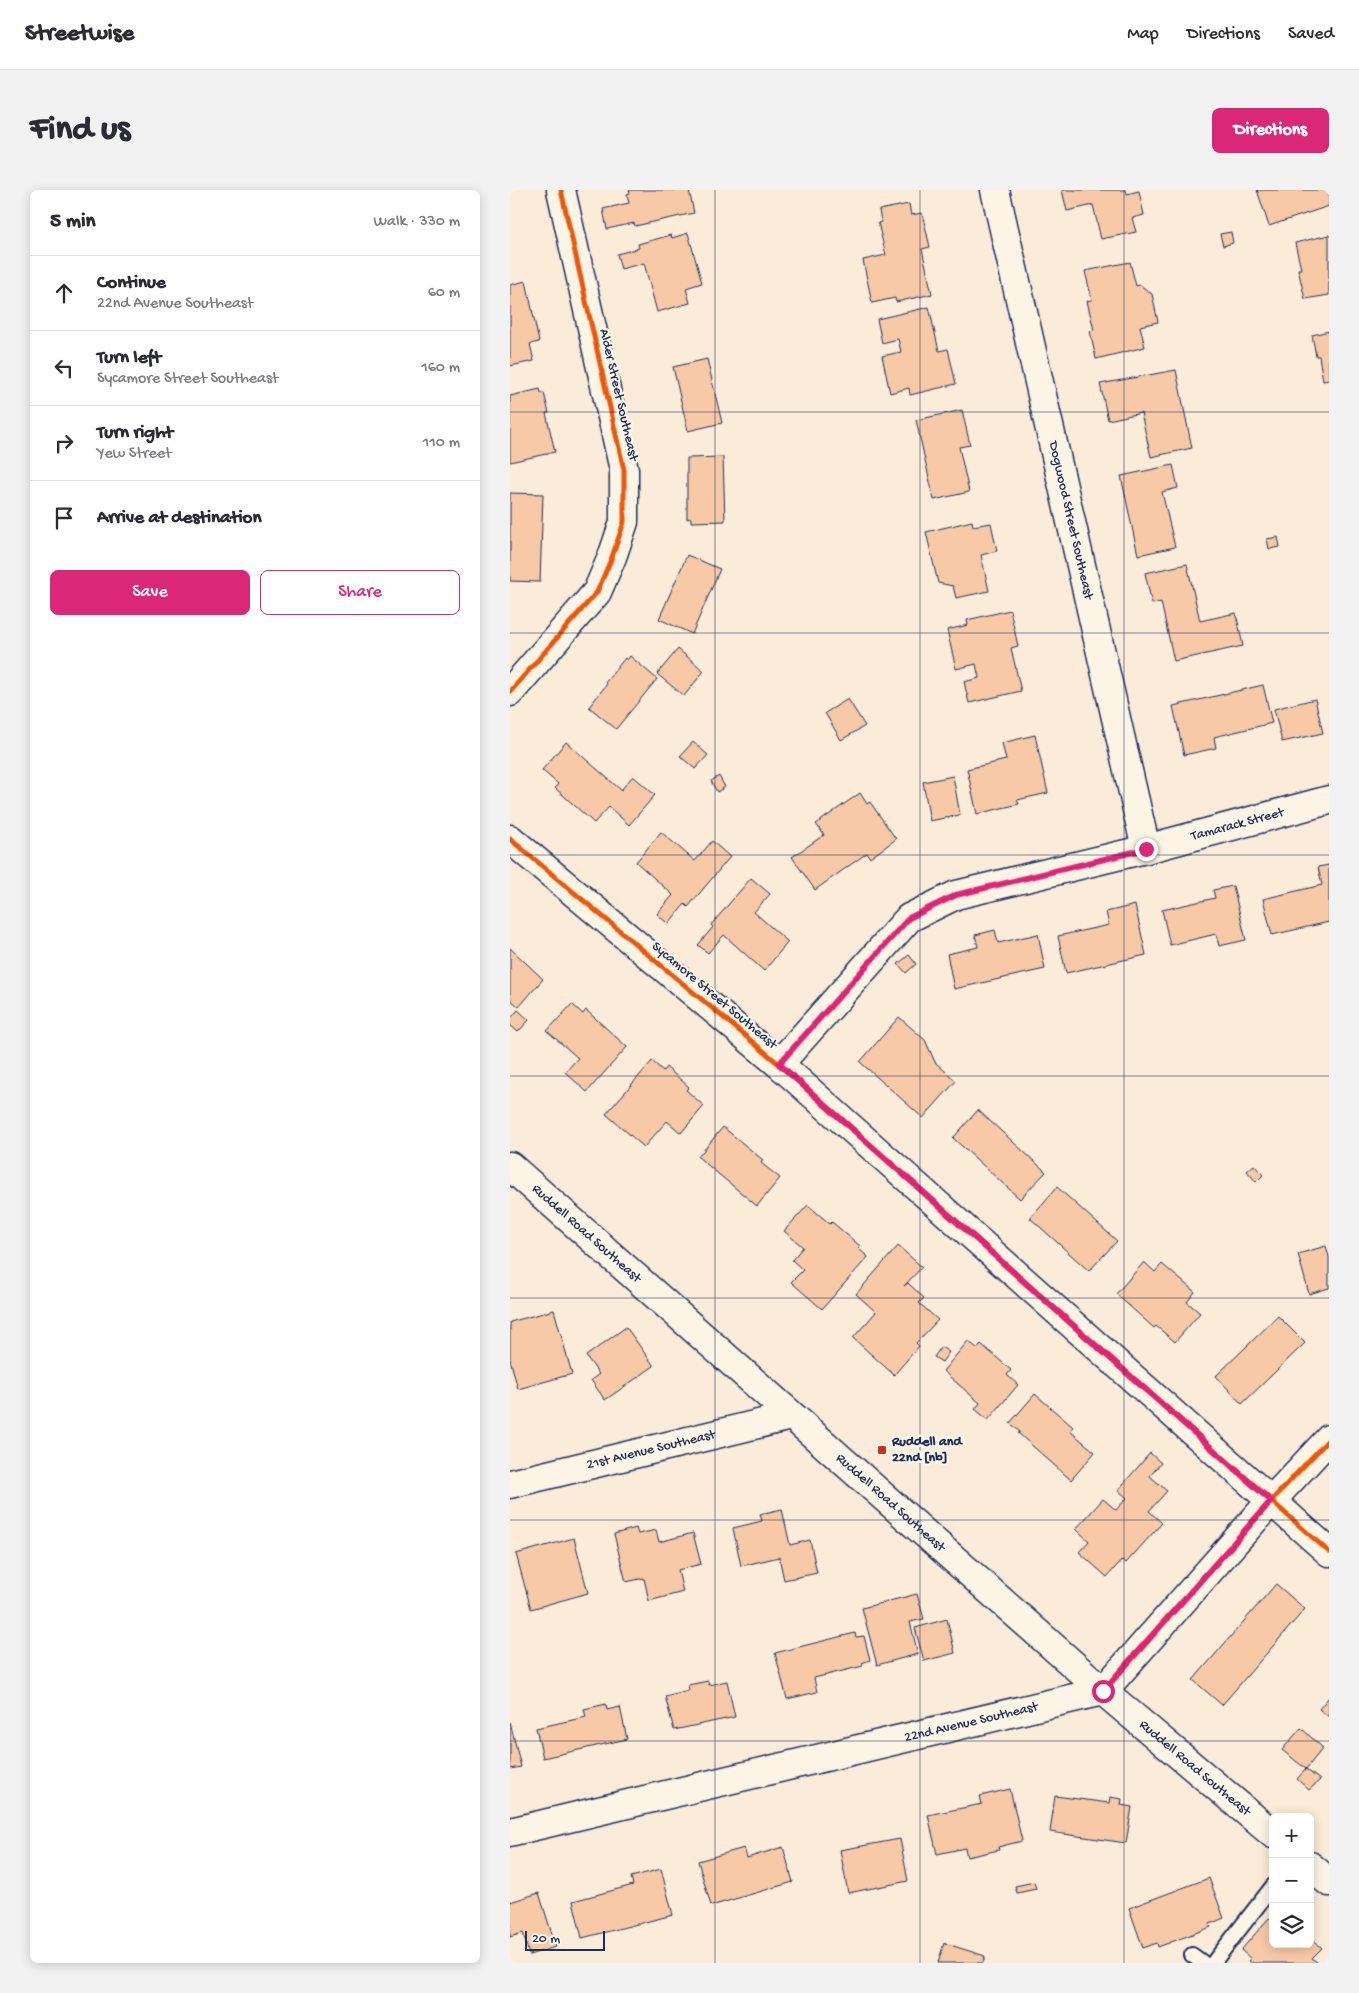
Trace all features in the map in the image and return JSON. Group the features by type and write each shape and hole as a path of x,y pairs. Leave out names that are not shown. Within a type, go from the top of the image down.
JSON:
{"street":[{"name":"Alder Street Southeast","path":"510,692 596,592 612,558 624,522 624,470 561,190"},
{"name":"Dogwood Street Southeast","path":"995,190 1146,849"},
{"name":"Tamarack Street","path":"779,1064 909,918 956,895 1146,849 1329,800"},
{"name":"Sycamore Street Southeast","path":"510,839 779,1064 1329,1552"},
{"name":"Ruddell Road Southeast","path":"510,1166 1103,1691 1269,1831"},
{"name":"21st Avenue Southeast","path":"510,1484 791,1416"},
{"path":"1103,1691 1271,1501 1329,1439"},
{"name":"22nd Avenue Southeast","path":"510,1832 1103,1691"},
{"path":"1314,1869 1329,1882"}],"lane":[{"path":"1213,1963 1269,1891"},
{"path":"1192,1955 1203,1963"}],"building":[{"path":"629,190 689,190 694,213 635,226 634,223 607,229 603,209 629,203 627,194 630,193"},
{"path":"1062,190 1126,190 1127,194 1139,191 1144,215 1132,218 1136,232 1101,239 1093,205 1067,211"},
{"path":"1257,190 1329,190 1329,206 1269,226"},
{"path":"909,204 911,215 922,213 930,247 922,249 932,294 896,302 895,298 872,303 863,260 886,255 878,223 881,222 879,210"},
{"path":"1231,232 1233,243 1223,246 1220,234"},
{"path":"688,233 702,283 686,288 690,303 657,312 644,263 621,269 617,254 639,248 638,244 671,235 672,238"},
{"path":"1329,235 1329,295 1305,299 1298,269 1301,269 1295,243"},
{"path":"1130,262 1136,286 1140,285 1152,294 1158,322 1140,326 1145,347 1096,359 1090,331 1094,330 1087,301 1092,300 1085,271"},
{"path":"526,281 539,342 530,344 534,361 510,366 510,285"},
{"path":"929,307 939,351 948,349 956,384 910,395 909,388 890,393 882,356 901,352 898,339 882,343 877,319"},
{"path":"1329,331 1329,380 1323,381 1319,356 1316,356 1312,335"},
{"path":"707,359 722,423 688,431 673,367"},
{"path":"1176,370 1192,448 1151,457 1141,413 1108,420 1100,384"},
{"path":"540,389 541,393 544,393 549,413 546,413 555,452 510,462 510,396"},
{"path":"962,410 970,445 959,447 969,492 934,500 916,420"},
{"path":"723,457 725,521 691,522 691,518 687,519 687,458"},
{"path":"1173,465 1178,488 1162,492 1175,547 1138,555 1121,476"},
{"path":"510,493 543,494 540,582 510,581"},
{"path":"972,521 973,526 991,523 997,551 981,555 989,591 956,598 953,586 938,583 926,532"},
{"path":"1278,537 1280,547 1269,549 1267,539"},
{"path":"687,555 720,569 692,634 659,619"},
{"path":"1187,564 1200,621 1236,613 1243,646 1174,661 1161,602 1152,604 1145,573"},
{"path":"1010,610 1018,646 1011,648 1021,691 969,703 964,682 979,678 976,664 956,669 947,630 968,625 967,620"},
{"path":"678,649 704,671 684,696 657,674"},
{"path":"630,656 657,679 616,729 589,707 625,658 627,660"},
{"path":"1263,685 1272,723 1214,737 1216,748 1184,755 1173,706"},
{"path":"848,699 865,726 841,740 825,713"},
{"path":"1315,699 1323,733 1282,742 1274,709"},
{"path":"1035,735 1048,793 1017,800 1019,804 977,814 967,769 1006,760 1002,743"},
{"path":"566,742 621,790 633,776 655,795 629,825 609,807 594,823 555,788 558,784 542,770"},
{"path":"693,742 708,755 695,769 680,756"},
{"path":"719,776 725,787 717,792 711,781"},
{"path":"953,776 960,815 930,821 923,782"},
{"path":"860,793 867,804 870,802 896,839 870,858 867,853 815,890 792,857 824,835 816,824"},
{"path":"661,832 695,861 712,841 730,857 688,907 685,904 668,924 657,914 673,895 636,862"},
{"path":"1329,865 1329,922 1272,935 1263,899 1322,885 1318,867"},
{"path":"751,878 770,894 754,912 788,942 764,971 724,935 708,953 698,945 713,927 711,925"},
{"path":"1233,886 1246,940 1219,946 1216,934 1170,945 1162,910 1215,898 1213,890"},
{"path":"1135,905 1146,955 1066,973 1058,936 1109,925 1106,912"},
{"path":"995,930 998,943 1038,934 1045,969 954,989 947,954 978,947 975,935"},
{"path":"510,948 543,979 519,1007 510,999"},
{"path":"909,955 916,964 906,973 898,964"},
{"path":"572,1004 583,1014 586,1010 627,1047 587,1092 565,1072 578,1058 547,1031"},
{"path":"518,1010 529,1020 518,1032 510,1025 510,1019"},
{"path":"899,1017 925,1040 935,1062 956,1081 923,1118 860,1062"},
{"path":"652,1061 663,1071 666,1067 689,1087 686,1090 704,1106 681,1133 667,1121 644,1147 606,1114"},
{"path":"978,1110 1046,1172 1020,1199 953,1138"},
{"path":"723,1127 763,1160 761,1163 780,1178 757,1206 698,1157"},
{"path":"1254,1165 1263,1175 1256,1182 1247,1171"},
{"path":"1057,1187 1117,1241 1089,1271 1030,1218"},
{"path":"808,1205 830,1224 832,1222 860,1246 858,1248 868,1257 822,1309 791,1282 803,1270 792,1260 803,1247 784,1231"},
{"path":"898,1246 922,1267 904,1286 908,1283 924,1298 919,1303 938,1320 916,1343 919,1346 894,1375 853,1338 876,1312 856,1294"},
{"path":"1326,1246 1329,1257 1329,1288 1309,1294 1298,1254"},
{"path":"1144,1262 1155,1272 1162,1264 1195,1292 1187,1302 1200,1313 1175,1342 1156,1326 1154,1328 1116,1294"},
{"path":"554,1310 572,1374 518,1389 510,1359 510,1322"},
{"path":"1278,1316 1305,1343 1242,1404 1216,1376"},
{"path":"626,1327 654,1366 605,1400 591,1380 599,1374 586,1356"},
{"path":"968,1341 977,1348 981,1344 1011,1370 1007,1375 1018,1385 988,1420 975,1409 980,1403 943,1371"},
{"path":"941,1347 949,1352 942,1362 934,1357"},
{"path":"1035,1394 1073,1427 1070,1431 1095,1452 1071,1480 1018,1433 1020,1432 1010,1423"},
{"path":"1150,1453 1161,1463 1150,1476 1167,1491 1149,1511 1162,1523 1126,1563 1122,1560 1107,1577 1079,1552 1089,1541 1076,1529 1103,1499 1116,1510 1127,1498 1118,1490"},
{"path":"782,1509 790,1545 810,1540 817,1573 784,1580 779,1557 741,1566 733,1528 762,1521 760,1514"},
{"path":"636,1528 638,1534 656,1530 659,1542 693,1533 701,1564 678,1570 683,1592 649,1601 644,1578 626,1582 614,1534"},
{"path":"574,1538 588,1593 531,1609 516,1554"},
{"path":"1276,1584 1305,1609 1222,1705 1193,1680"},
{"path":"917,1594 924,1619 910,1622 918,1654 877,1665 862,1608"},
{"path":"947,1619 955,1653 924,1661 915,1628"},
{"path":"855,1633 856,1637 864,1636 870,1660 862,1663 863,1666 814,1678 817,1692 787,1699 775,1653"},
{"path":"708,1681 709,1685 727,1681 735,1717 674,1730 665,1696 689,1690 688,1685"},
{"path":"1329,1697 1329,1717 1319,1709"},
{"path":"606,1704 607,1710 620,1707 627,1739 543,1758 536,1728 586,1717 584,1709"},
{"path":"510,1722 521,1767 510,1769"},
{"path":"1301,1728 1323,1748 1306,1769 1282,1750"},
{"path":"1306,1769 1320,1780 1309,1790 1297,1779"},
{"path":"1010,1789 1022,1841 998,1847 999,1850 967,1857 965,1848 937,1854 928,1815 982,1804 980,1796"},
{"path":"1055,1796 1109,1803 1110,1797 1122,1799 1121,1805 1132,1807 1126,1843 1050,1832"},
{"path":"900,1839 908,1881 848,1893 840,1850"},
{"path":"783,1847 793,1882 711,1906 698,1861 744,1848 747,1858"},
{"path":"661,1869 673,1915 582,1938 573,1901 633,1885 631,1877"},
{"path":"1209,1878 1224,1918 1210,1924 1211,1927 1158,1947 1157,1943 1143,1948 1129,1908"},
{"path":"1034,1882 1036,1889 1017,1893 1015,1886"},
{"path":"539,1893 556,1947 529,1955 523,1933 510,1937 510,1902"},
{"path":"1269,1918 1269,1948 1314,1948 1314,1941 1322,1948 1312,1958 1318,1963 1250,1963 1248,1961 1251,1959 1241,1950"},
{"path":"944,1943 985,1956 983,1963 938,1963"}],"cycle path":[{"path":"510,692 597,592 624,522 624,470 561,190"},
{"path":"510,839 779,1064 1329,1552"},
{"path":"1103,1691 1271,1501 1329,1439"}],"place":[{"name":"Ruddell and 22nd [nb]","path":"882,1450"}],"route":[{"path":"1103,1691 1271,1501 779,1064 909,918 956,895 1146,849"}]}
